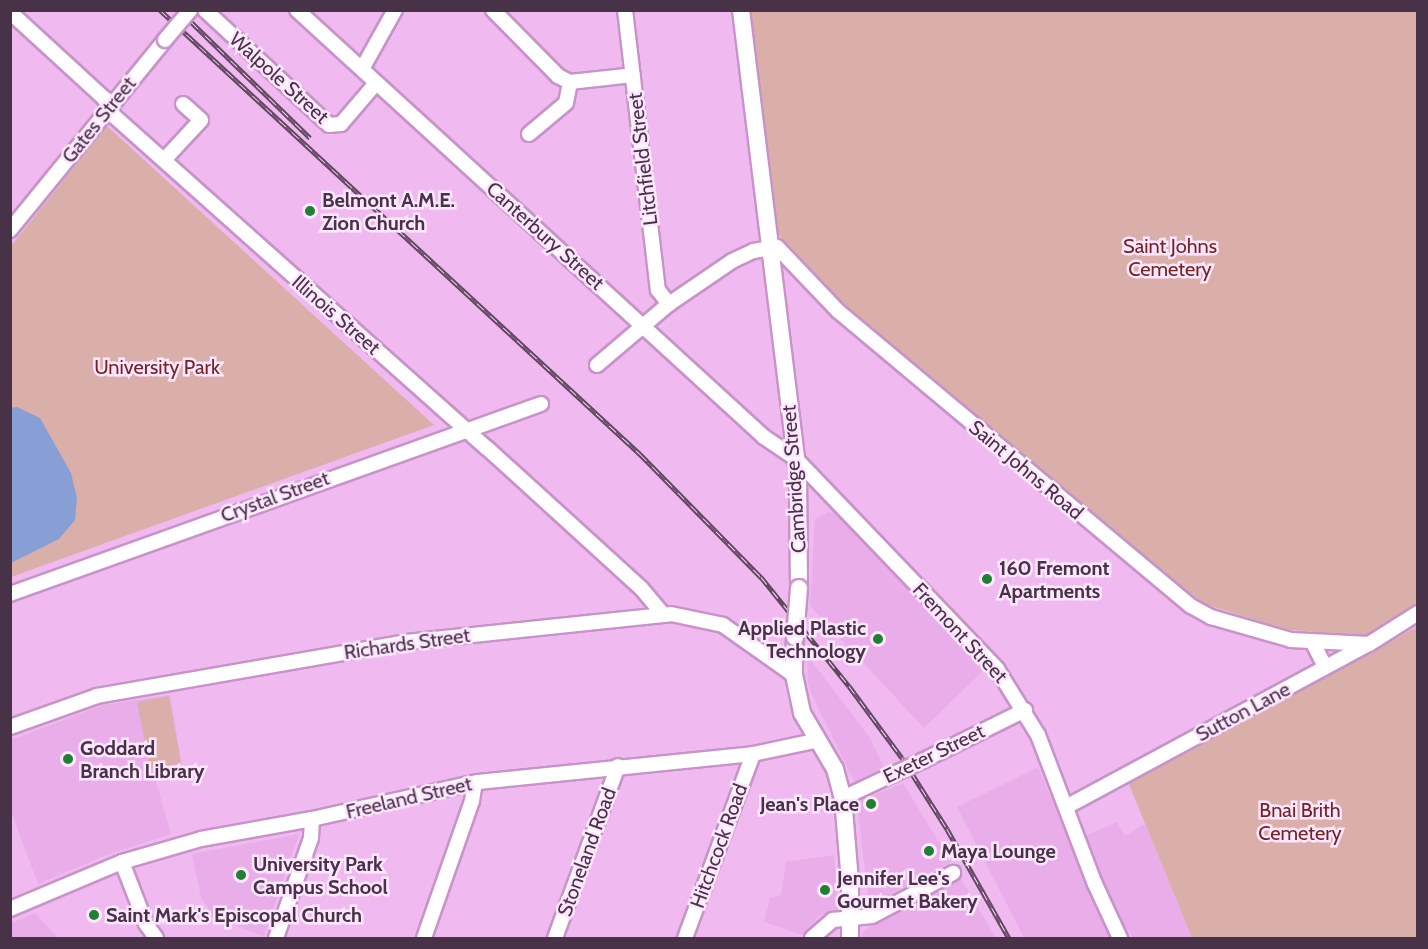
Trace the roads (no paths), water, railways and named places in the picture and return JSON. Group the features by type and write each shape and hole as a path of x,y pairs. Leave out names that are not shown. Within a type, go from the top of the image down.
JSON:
{"main road":[{"name":"Cambridge Street","path":"741,10 800,502 794,675 802,713 835,769 843,798 851,917 850,939"}],"street":[{"name":"Gates Street","path":"10,230 16,213 190,10"},
{"name":"Walpole Street","path":"205,10 328,125 340,124 376,83"},
{"name":"Canterbury Street","path":"297,10 764,437 795,458"},
{"path":"362,69 395,10"},
{"path":"493,10 558,76 570,82 633,75"},
{"name":"Litchfield Street","path":"625,10 658,290 669,304"},
{"name":"Illinois Street","path":"10,12 109,107 114,116 641,588 664,615"},
{"path":"529,134 566,103 570,82"},
{"path":"164,160 201,120 183,104"},
{"path":"597,365 669,304 732,261 768,248"},
{"name":"Saint Johns Road","path":"768,248 777,248 838,311 1191,606 1234,624 1313,643 1369,644"},
{"name":"Crystal Street","path":"10,594 464,429 541,404"},
{"name":"Fremont Street","path":"795,458 997,669 1026,710 1120,939"},
{"name":"Sutton Lane","path":"1066,807 1369,644 1418,613"},
{"name":"Richards Street","path":"10,727 97,696 397,644 664,615 723,625 794,675"},
{"path":"1313,643 1325,668"},
{"name":"Exeter Street","path":"843,798 1026,710"},
{"name":"Freeland Street","path":"10,909 122,862 201,839 312,819 475,783 618,766 753,754 819,740"},
{"name":"Hitchcock Road","path":"685,939 753,754"},
{"name":"Stoneland Road","path":"555,939 618,766"},
{"path":"424,939 472,801 475,783"},
{"path":"276,939 311,838 312,819"},
{"path":"122,862 146,924 156,939"},
{"path":"812,939 823,924 851,917 872,916 953,873"}],"water":[{"path":"17,407 40,418 71,473 77,498 75,520 59,539 11,563 10,408"}],"railway":[{"path":"160,10 640,454 761,577 849,686 902,758 947,829 1009,938"},
{"path":"179,10 310,138"}],"place":[{"name":"Belmont A.M.E. Zion Church","path":"310,211"},
{"name":"160 Fremont Apartments","path":"987,579"},
{"name":"Applied Plastic Technology","path":"878,639"},
{"name":"Goddard Branch Library","path":"68,759"},
{"name":"Jean's Place","path":"871,804"},
{"name":"Maya Lounge","path":"929,851"},
{"name":"University Park Campus School","path":"241,875"},
{"name":"Jennifer Lee's Gourmet Bakery","path":"825,890"},
{"name":"Saint Mark's Episcopal Church","path":"94,915"}],"park label":[{"name":"Saint Johns Cemetery","path":"1170,258"},
{"name":"University Park","path":"157,367"},
{"name":"Bnai Brith Cemetery","path":"1300,822"}]}
